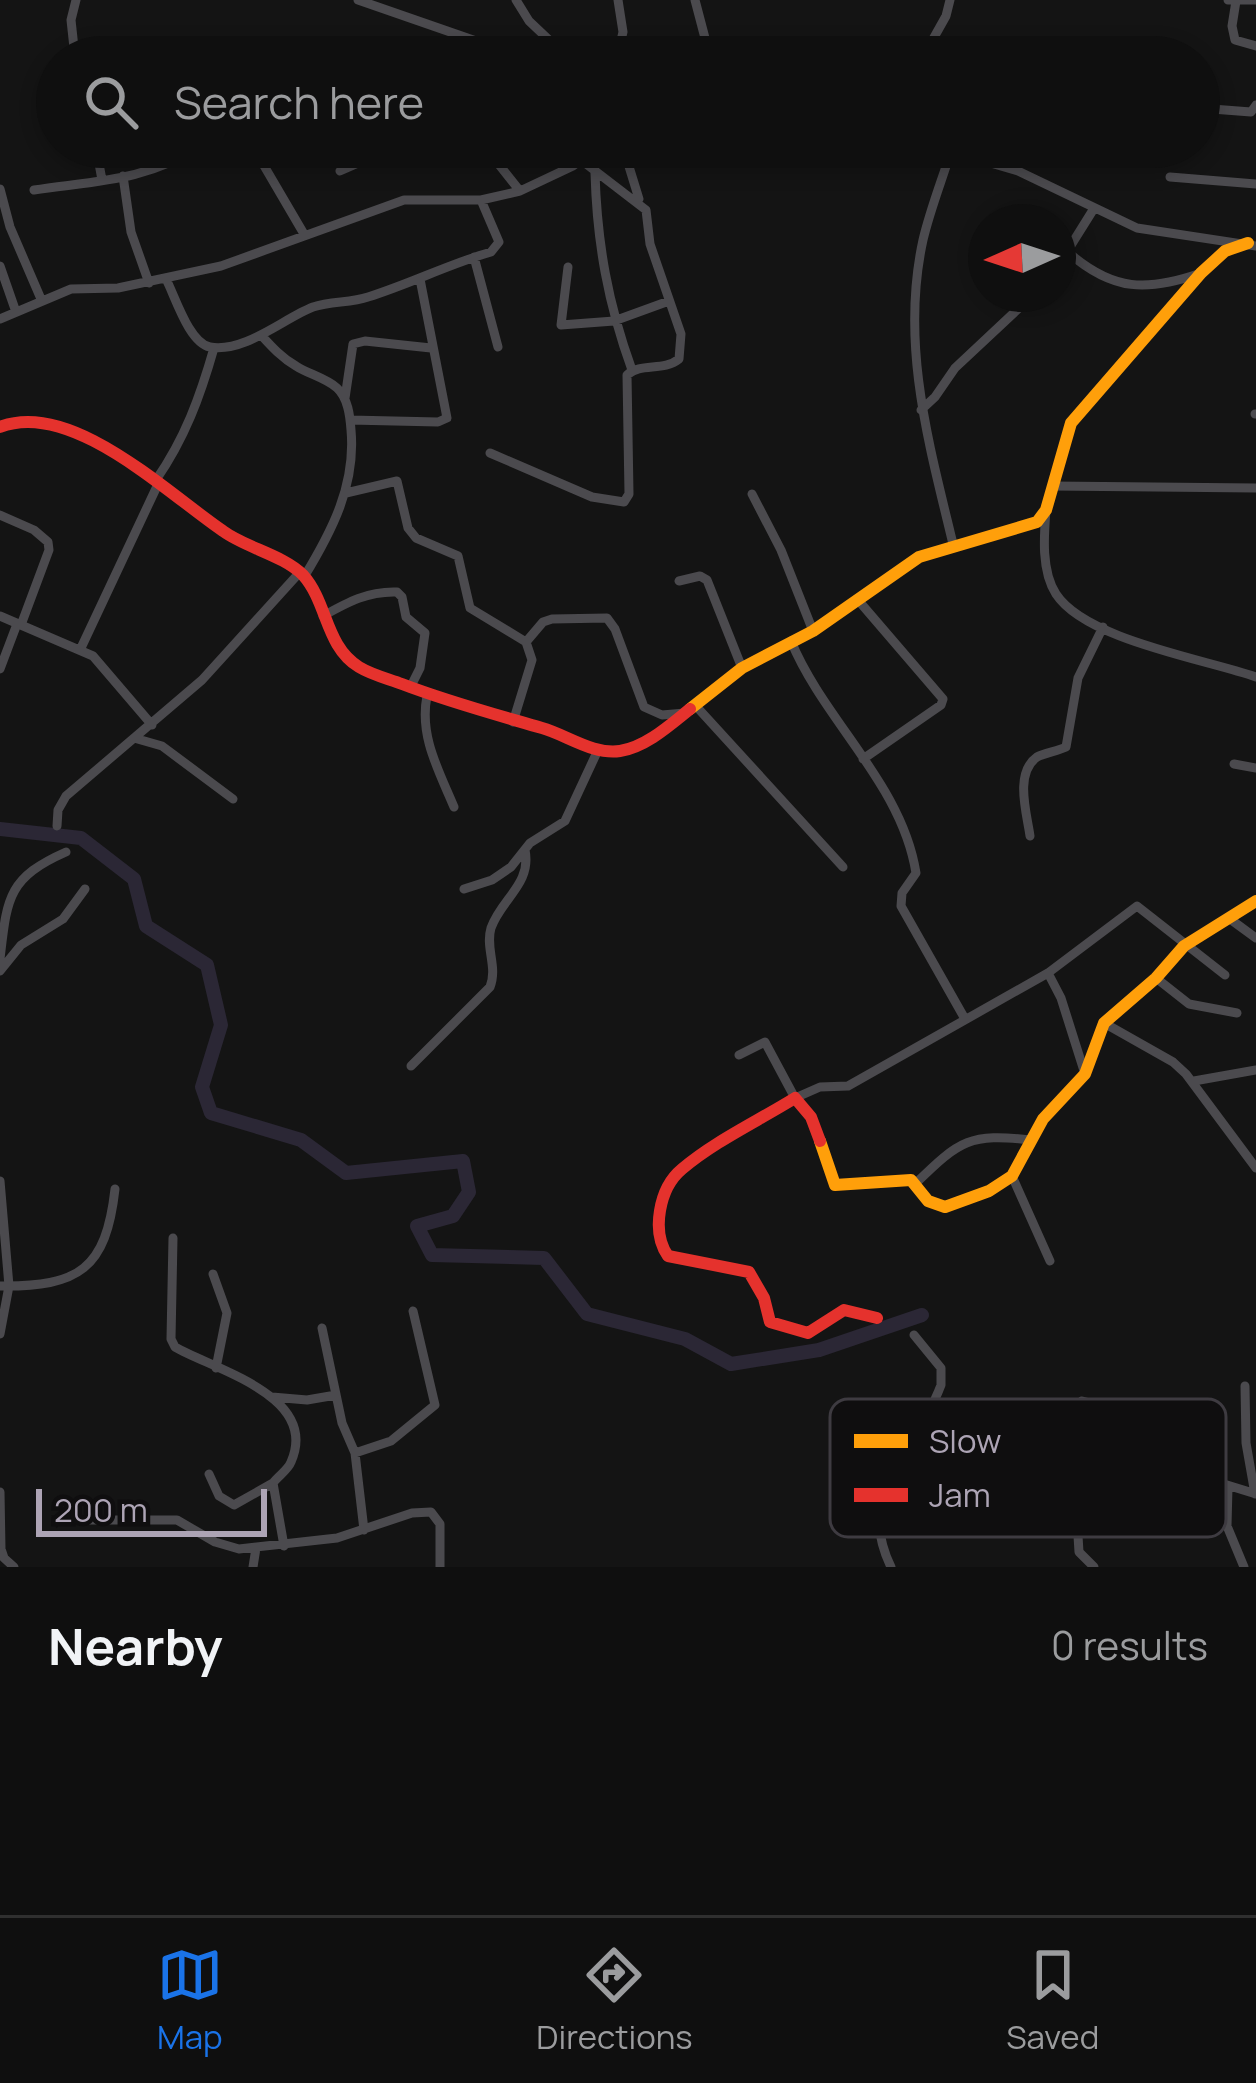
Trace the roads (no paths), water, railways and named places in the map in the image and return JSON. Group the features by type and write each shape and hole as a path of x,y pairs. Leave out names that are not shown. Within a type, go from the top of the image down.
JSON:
{"street":[{"path":"73,36 76,0"},
{"path":"358,0 462,36"},
{"path":"516,0 545,36"},
{"path":"618,0 622,36"},
{"path":"695,0 704,36"},
{"path":"936,36 950,0"},
{"path":"1256,0 1232,1 1235,40 1256,46"},
{"path":"1220,110 1251,112 1256,105"},
{"path":"100,168 102,180"},
{"path":"34,190 159,168"},
{"path":"265,168 304,234"},
{"path":"340,171 347,168"},
{"path":"502,168 520,191"},
{"path":"0,319 71,289 118,288 220,266 404,200 481,200 520,191 565,168"},
{"path":"589,168 642,205"},
{"path":"628,168 681,334 679,359 673,364 632,370"},
{"path":"946,168 924,239 914,318 920,410 953,544"},
{"path":"1008,168 1137,228 1252,244"},
{"path":"490,453 592,497 624,502 628,494 626,386 632,370 614,320 597,239 595,173"},
{"path":"123,176 131,232 149,283"},
{"path":"1170,177 1256,184"},
{"path":"0,189 10,227 41,299"},
{"path":"166,278 194,334 204,346 214,348 262,335 310,308 362,299 491,252 499,242 481,200"},
{"path":"1076,240 1093,210"},
{"path":"1252,244 1225,251 1201,273 1072,423 1046,510 1046,560 1053,590 1070,608 1103,628 1153,649 1256,677"},
{"path":"474,256 498,347"},
{"path":"1076,258 1105,279 1143,286 1166,286 1201,273"},
{"path":"0,266 16,312"},
{"path":"568,267 561,325 614,320 669,301"},
{"path":"350,420 438,422 448,418 420,279"},
{"path":"920,410 1015,312"},
{"path":"262,335 279,355 334,385 345,398"},
{"path":"56,826 66,796 202,680 302,574 326,541 354,461 345,398 353,344 365,341 431,348"},
{"path":"82,648 197,407 214,348"},
{"path":"0,428 18,420 41,420 82,436 158,481 202,518 302,574 335,646 350,662 427,696 547,729 598,750 622,751 660,733 742,668 813,631 920,557 953,544 1028,528 1046,510"},
{"path":"346,493 398,481 408,528 416,538 458,556 470,608 526,642 532,660 513,722"},
{"path":"1052,486 1256,488"},
{"path":"752,494 781,550 813,631"},
{"path":"0,514 34,530 48,542 49,550 0,669"},
{"path":"679,581 700,576 707,580 742,668"},
{"path":"323,616 378,591 397,592 406,617 425,633 426,648 410,688"},
{"path":"858,600 943,699 863,759"},
{"path":"0,616 82,648 110,672 152,725"},
{"path":"526,642 551,619 608,618 644,707 662,715 690,709"},
{"path":"1030,836 1025,802 1028,771 1037,757 1066,747 1078,678 1103,628"},
{"path":"790,641 802,668 887,798 912,854 914,878 902,893 901,906 965,1019"},
{"path":"427,696 425,735 454,807"},
{"path":"690,709 843,867"},
{"path":"134,738 162,746 233,799"},
{"path":"464,889 492,880 545,831 565,821 598,750"},
{"path":"1234,764 1256,768"},
{"path":"411,1066 490,987 494,976 491,928 526,874 525,850"},
{"path":"0,959 10,894 18,880 66,852"},
{"path":"0,971 21,945 64,920 85,890"},
{"path":"739,1054 765,1042 795,1098 811,1114 836,1184 911,1180 928,1202 945,1207 989,1191 1012,1176 1043,1119 1085,1074 1104,1022 1156,978 1184,946 1256,901"},
{"path":"877,1318 842,1309 829,1314 813,1333 776,1324 767,1317 764,1298 749,1272 668,1256 658,1242 663,1201 678,1171 795,1098 820,1087 848,1086 1048,973 1138,906 1226,975"},
{"path":"1230,919 1256,938"},
{"path":"1048,973 1061,998 1085,1074"},
{"path":"1156,978 1189,1004 1237,1012"},
{"path":"1104,1022 1173,1062 1194,1081 1256,1168"},
{"path":"1194,1081 1256,1070"},
{"path":"916,1183 941,1157 971,1139 985,1135 1031,1140"},
{"path":"1012,1176 1050,1261"},
{"path":"0,1181 4,1286 0,1334"},
{"path":"4,1286 51,1282 91,1262 106,1240 115,1190"},
{"path":"172,1238 171,1339 175,1347 272,1396 288,1411 295,1437 288,1468 272,1483 234,1504 220,1496 209,1474"},
{"path":"213,1274 227,1313 216,1368"},
{"path":"355,1453 391,1441 435,1405 412,1311"},
{"path":"322,1328 342,1424 355,1453 364,1530"},
{"path":"914,1335 941,1368 933,1399"},
{"path":"1244,1567 1227,1526 1228,1487 1256,1494 1246,1443 1245,1386"},
{"path":"272,1396 307,1400 336,1395"},
{"path":"272,1483 284,1546"},
{"path":"0,1492 2,1550 14,1567"},
{"path":"86,1520 177,1520 226,1546 256,1548 364,1530 412,1513 430,1512 440,1524 440,1567"},
{"path":"878,1537 891,1567"},
{"path":"1078,1537 1079,1552 1094,1567"},
{"path":"253,1567 256,1548"}],"waterway":[{"path":"0,829 81,838 134,879 146,926 207,965 221,1025 202,1087 211,1113 301,1140 346,1173 463,1161 469,1192 453,1216 417,1226 432,1255 544,1258 587,1314 685,1339 731,1364 819,1350 922,1315"}]}
